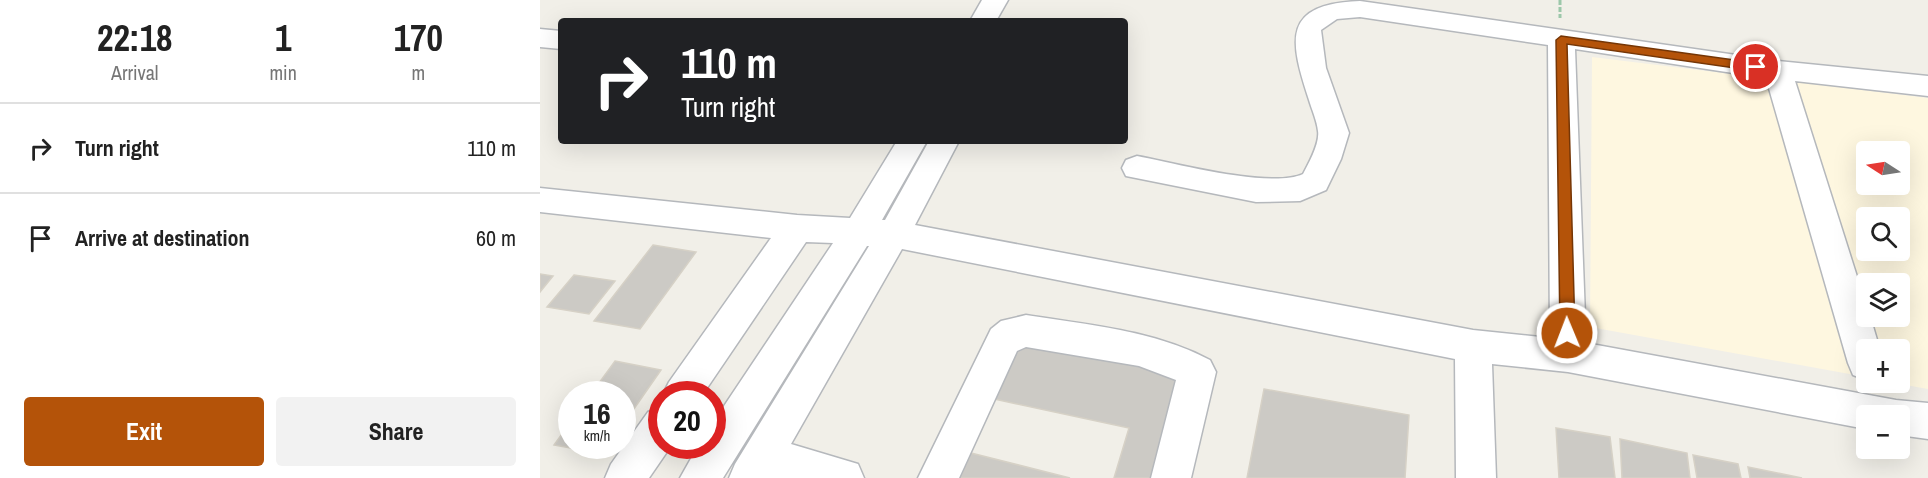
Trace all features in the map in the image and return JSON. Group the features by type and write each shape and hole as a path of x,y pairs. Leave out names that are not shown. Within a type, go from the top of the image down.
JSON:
{"street":[{"path":"985,18 995,0"},
{"path":"1010,18 1019,0"},
{"path":"1137,168 1256,190 1300,189 1315,182 1326,159 1334,133 1312,68 1308,30 1317,17 1324,13 1360,9 1778,70 1928,86"},
{"path":"540,38 558,40"},
{"path":"1561,40 1568,356"},
{"path":"1778,70 1859,339"},
{"path":"844,478 756,467 876,233 911,144"},
{"path":"700,478 942,144"},
{"path":"540,200 797,228 876,233 1473,346 1568,356 1874,405"},
{"path":"691,381 797,228"},
{"path":"938,478 1004,340 1014,333 1026,331 1152,353 1183,363 1197,372 1171,478"},
{"path":"1473,346 1476,478"},
{"path":"1910,415 1928,421"},
{"path":"625,478 648,445"}],"shaded area":[{"path":"1592,57 1928,98 1928,389 1910,386 1910,339 1856,339 1856,375 1590,327"}],"building":[{"path":"653,245 696,252 640,329 594,321"},
{"path":"540,274 553,276 540,292"},
{"path":"574,275 615,281 589,314 547,307"},
{"path":"1023,336 1193,372 1163,478 1114,478 1129,428 994,399"},
{"path":"615,361 661,370 653,381 648,381 648,389 636,406 636,381 600,381"},
{"path":"1264,389 1409,415 1405,478 1247,478"},
{"path":"1556,428 1610,437 1615,478 1559,478"},
{"path":"1620,439 1687,453 1690,478 1622,478"},
{"path":"971,453 1070,478 960,478"},
{"path":"1693,455 1738,464 1741,478 1697,478"},
{"path":"1748,467 1802,478 1750,478"}],"route":[{"path":"1567,333 1561,40 1756,67"}]}
